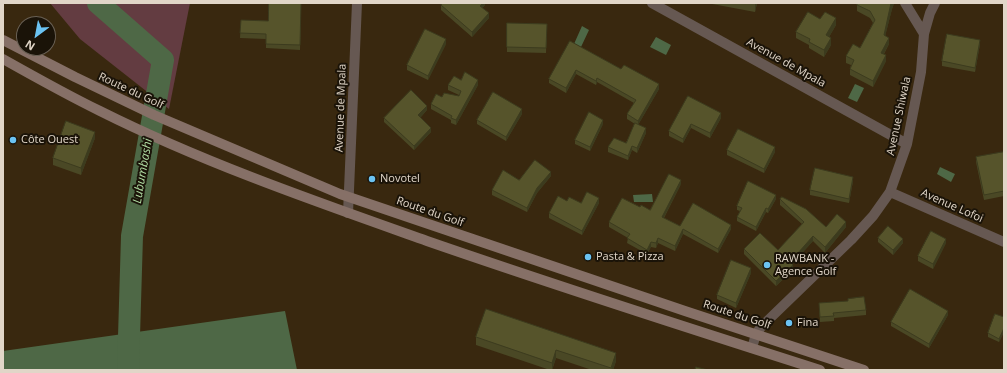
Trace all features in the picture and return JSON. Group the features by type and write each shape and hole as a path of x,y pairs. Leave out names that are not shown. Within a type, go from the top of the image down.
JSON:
{"main road":[{"name":"Route du Golf","path":"3,40 154,116 349,197 864,370"},
{"path":"3,59 73,98 148,133 219,163 348,213 487,262 680,326 820,370"},
{"path":"680,326 685,311"}],"street":[{"name":"Avenue de Mpala","path":"348,213 357,3"},
{"name":"Avenue de Mpala","path":"652,3 907,144"},
{"path":"905,3 924,34"},
{"name":"Avenue Shiwala","path":"752,348 756,334 767,320 851,240 873,216 890,192 907,144 921,72 924,34 930,13 935,3"},
{"name":"Avenue Lofoi","path":"890,192 1004,242"}],"shaded area":[{"path":"50,3 190,3 169,109 80,39"},
{"path":"582,26 589,30 581,47 574,44"},
{"path":"656,37 671,45 666,55 650,47"},
{"path":"855,84 864,88 857,102 848,98"},
{"path":"940,167 955,174 951,182 937,174"},
{"path":"652,194 653,202 634,202 633,195"},
{"path":"285,311 297,370 3,370 3,351"}],"building":[{"path":"269,3 301,3 300,45 266,44 266,34 240,33 241,20 268,21"},
{"path":"443,3 483,3 480,6 489,13 472,32 441,5"},
{"path":"858,3 891,3 884,35 889,38 881,53 886,55 873,81 850,69 854,60 846,56 853,44 860,48 875,20 870,11 857,5"},
{"path":"808,12 820,19 825,12 836,18 826,35 831,38 824,50 809,42 810,39 796,32"},
{"path":"507,23 547,24 546,48 507,47"},
{"path":"425,29 446,39 428,76 407,65"},
{"path":"947,34 980,40 975,68 942,61"},
{"path":"570,41 621,69 624,65 659,84 638,121 627,114 636,100 597,78 596,81 576,70 566,88 549,79"},
{"path":"465,72 478,80 456,120 451,118 452,116 431,104 436,94 442,97 444,93 459,96 461,91 448,85 454,76 461,80"},
{"path":"411,90 427,106 418,115 431,128 414,146 384,118"},
{"path":"493,92 522,109 506,137 477,120"},
{"path":"688,96 721,113 710,133 691,124 683,139 669,131"},
{"path":"589,112 603,120 590,147 575,140"},
{"path":"66,121 95,132 81,168 53,158"},
{"path":"635,123 646,128 637,148 632,146 628,156 608,147 614,138 626,143"},
{"path":"738,129 775,147 764,169 727,150"},
{"path":"1004,152 1004,191 984,195 976,157"},
{"path":"535,160 551,172 537,188 527,208 492,190 503,170 519,180"},
{"path":"815,168 853,177 849,199 810,190"},
{"path":"669,174 681,180 662,217 680,226 693,203 731,225 718,249 683,229 675,246 658,238 656,243 651,242 647,250 627,238 630,234 609,222 622,198 650,210"},
{"path":"748,181 776,195 768,209 766,208 756,227 737,217 742,208 737,206"},
{"path":"587,192 599,198 582,231 549,213 558,196 567,201 569,197 581,203"},
{"path":"782,197 806,209 826,227 837,214 846,222 825,247 813,236 790,262 793,265 776,281 744,249 760,233 778,250 804,222 780,199"},
{"path":"888,226 903,239 893,250 878,238"},
{"path":"931,231 946,239 933,264 918,256"},
{"path":"731,260 751,268 736,303 717,295"},
{"path":"910,289 948,311 929,344 891,322"},
{"path":"864,297 866,310 833,313 834,316 820,317 819,303 848,301 848,299"},
{"path":"486,309 616,353 611,368 556,350 552,363 476,337"},
{"path":"995,314 1004,317 1004,328 999,339 988,333"},
{"path":"696,367 708,370 695,370"}],"waterway":[{"name":"Lubumbashi","path":"98,3 163,60 132,236 128,370"}],"place":[{"name":"Côte Ouest","path":"13,140"},
{"name":"Novotel","path":"372,179"},
{"name":"Pasta & Pizza","path":"588,257"},
{"name":"RAWBANK - Agence Golf","path":"767,265"},
{"name":"Fina","path":"789,323"}]}
